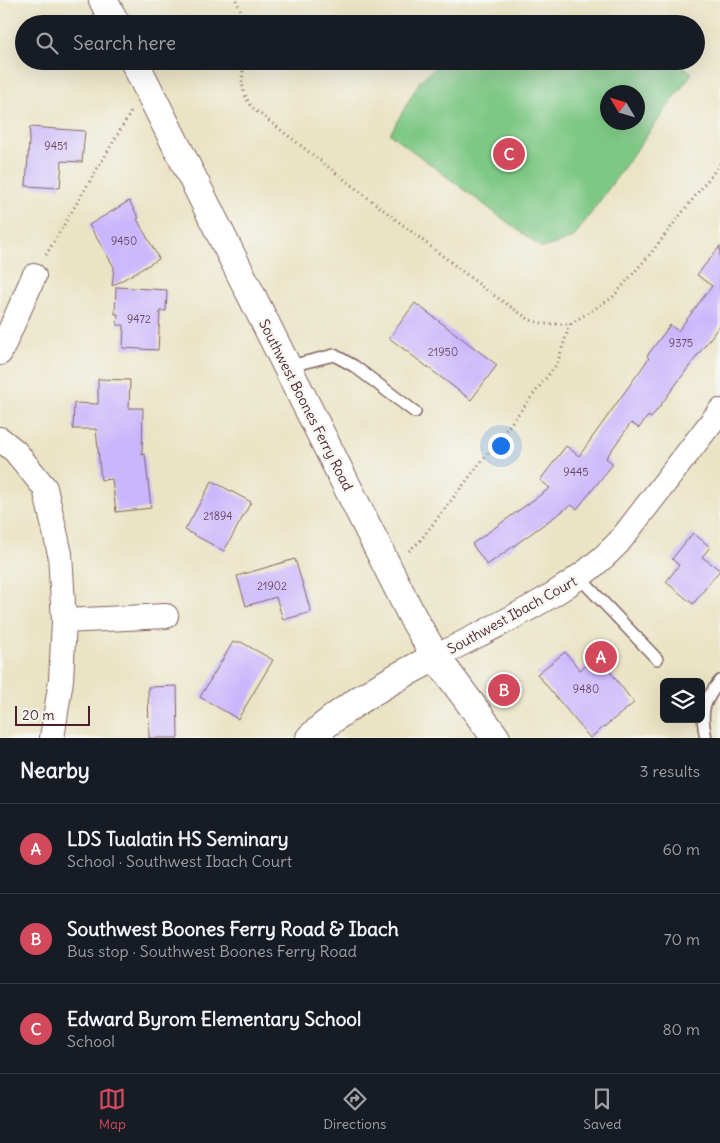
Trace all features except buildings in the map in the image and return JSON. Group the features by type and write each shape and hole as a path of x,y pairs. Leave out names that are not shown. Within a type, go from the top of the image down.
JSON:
{"main road":[{"path":"103,0 111,15"},
{"name":"Southwest Boones Ferry Road","path":"138,70 386,566 436,656 496,738"},
{"path":"310,738 338,715 390,680 436,656"}],"street":[{"path":"0,353 34,276"},
{"name":"Southwest Ibach Court","path":"436,656 565,588 604,558 619,542 720,411"},
{"path":"0,439 14,451 45,488 60,554 64,621 61,680 52,738"},
{"path":"64,621 166,616"}],"lane":[{"path":"286,367 334,355 354,366 415,412"},
{"path":"580,578 657,659"},
{"path":"706,738 702,721 705,700 720,681"}],"path":[{"path":"236,0 243,15"},
{"path":"244,70 242,89 246,100 255,110 489,292 530,320 545,324 570,324 612,298 651,253 720,164"},
{"path":"34,276 146,86"},
{"path":"386,566 413,549 419,542 557,364 570,324"}],"green space":[{"path":"432,70 688,70 692,73 573,238 542,248 390,134 420,81"}],"place":[{"name":"Edward Byrom Elementary School","path":"509,154"},
{"name":"LDS Tualatin HS Seminary","path":"601,657"},
{"name":"Southwest Boones Ferry Road & Ibach","path":"504,690"}]}
